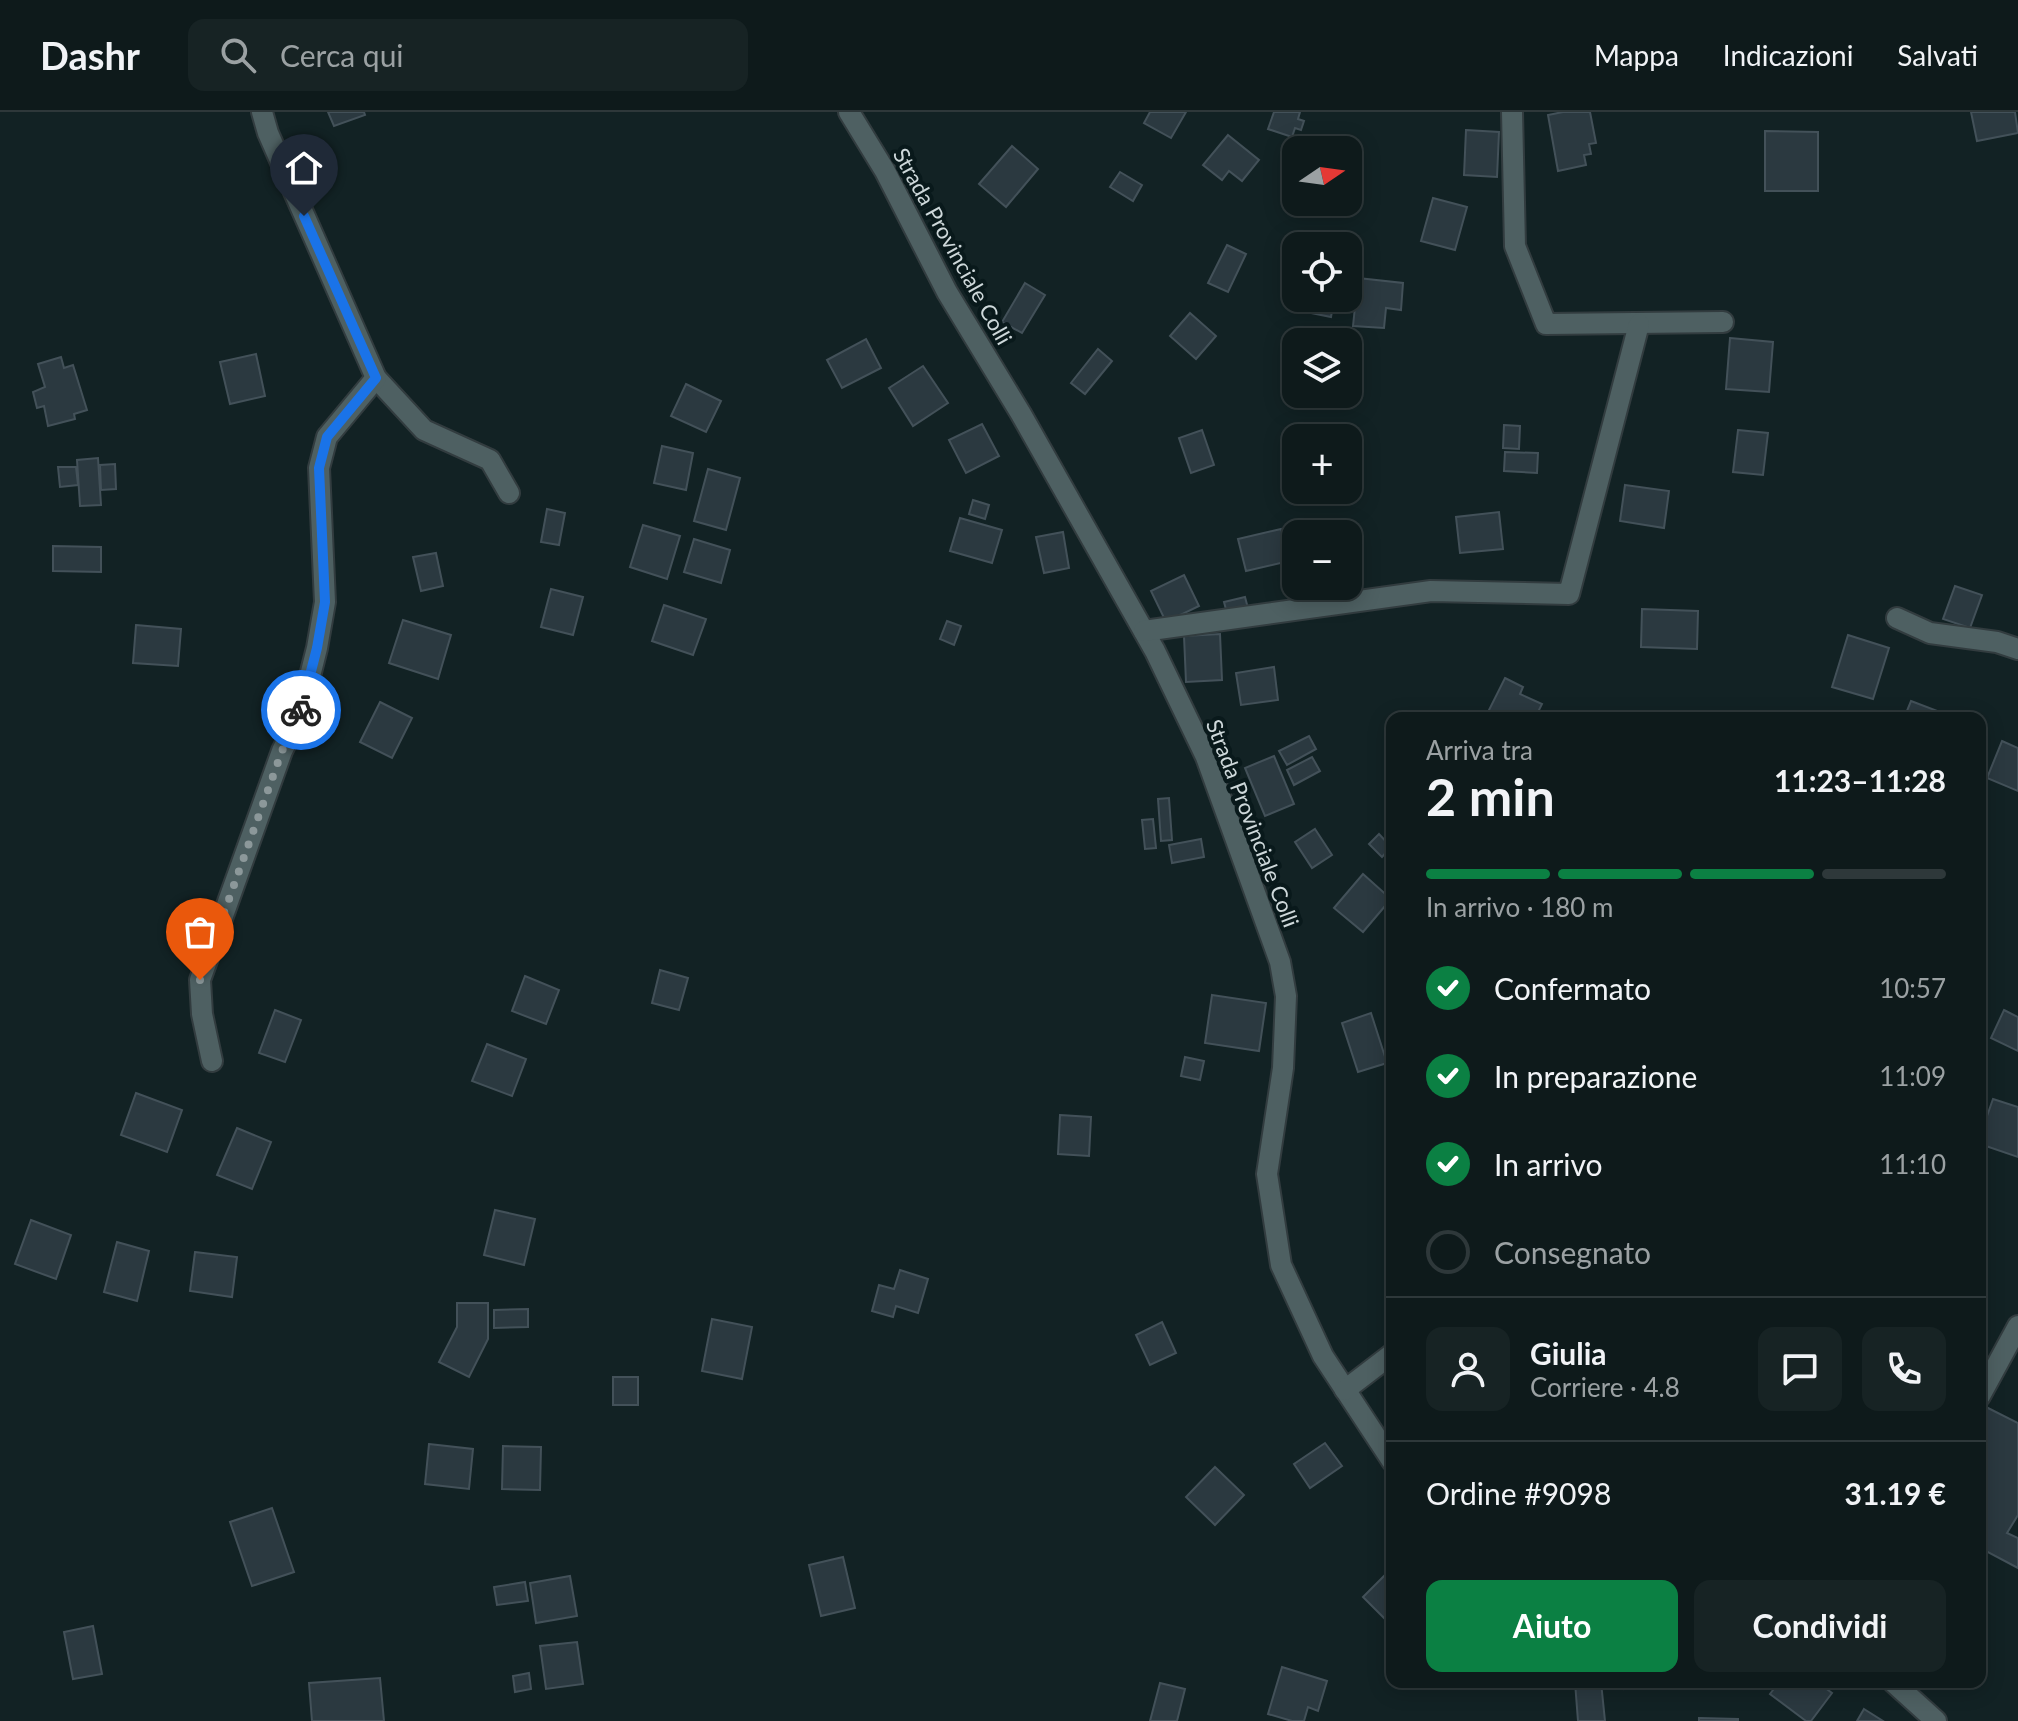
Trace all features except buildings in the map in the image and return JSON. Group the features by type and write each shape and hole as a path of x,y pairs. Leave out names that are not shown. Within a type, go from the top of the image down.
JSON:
{"street":[{"path":"262,112 327,272 376,378 424,430 490,460 509,493"},
{"name":"Strada Provinciale Colli","path":"849,112 885,171 947,292 1029,428 1144,631 1206,757 1280,962 1286,996 1283,1068 1267,1174 1281,1265 1323,1356 1386,1452"},
{"path":"1512,112 1515,246 1546,324 1723,322"},
{"path":"1144,631 1431,591 1569,594 1639,324"},
{"path":"212,1061 202,1014 200,980 282,751 301,712 317,648 325,602 319,468 327,437 376,378"},
{"path":"1897,618 1930,633 1997,642 2018,649"},
{"path":"1986,1385 2018,1326"},
{"path":"1345,1390 1386,1359"},
{"path":"1908,1688 1936,1721"}],"way so far":[{"path":"200,980 282,751 301,710"}],"route":[{"path":"301,710 325,602 319,468 327,437 376,378 304,216"}]}
